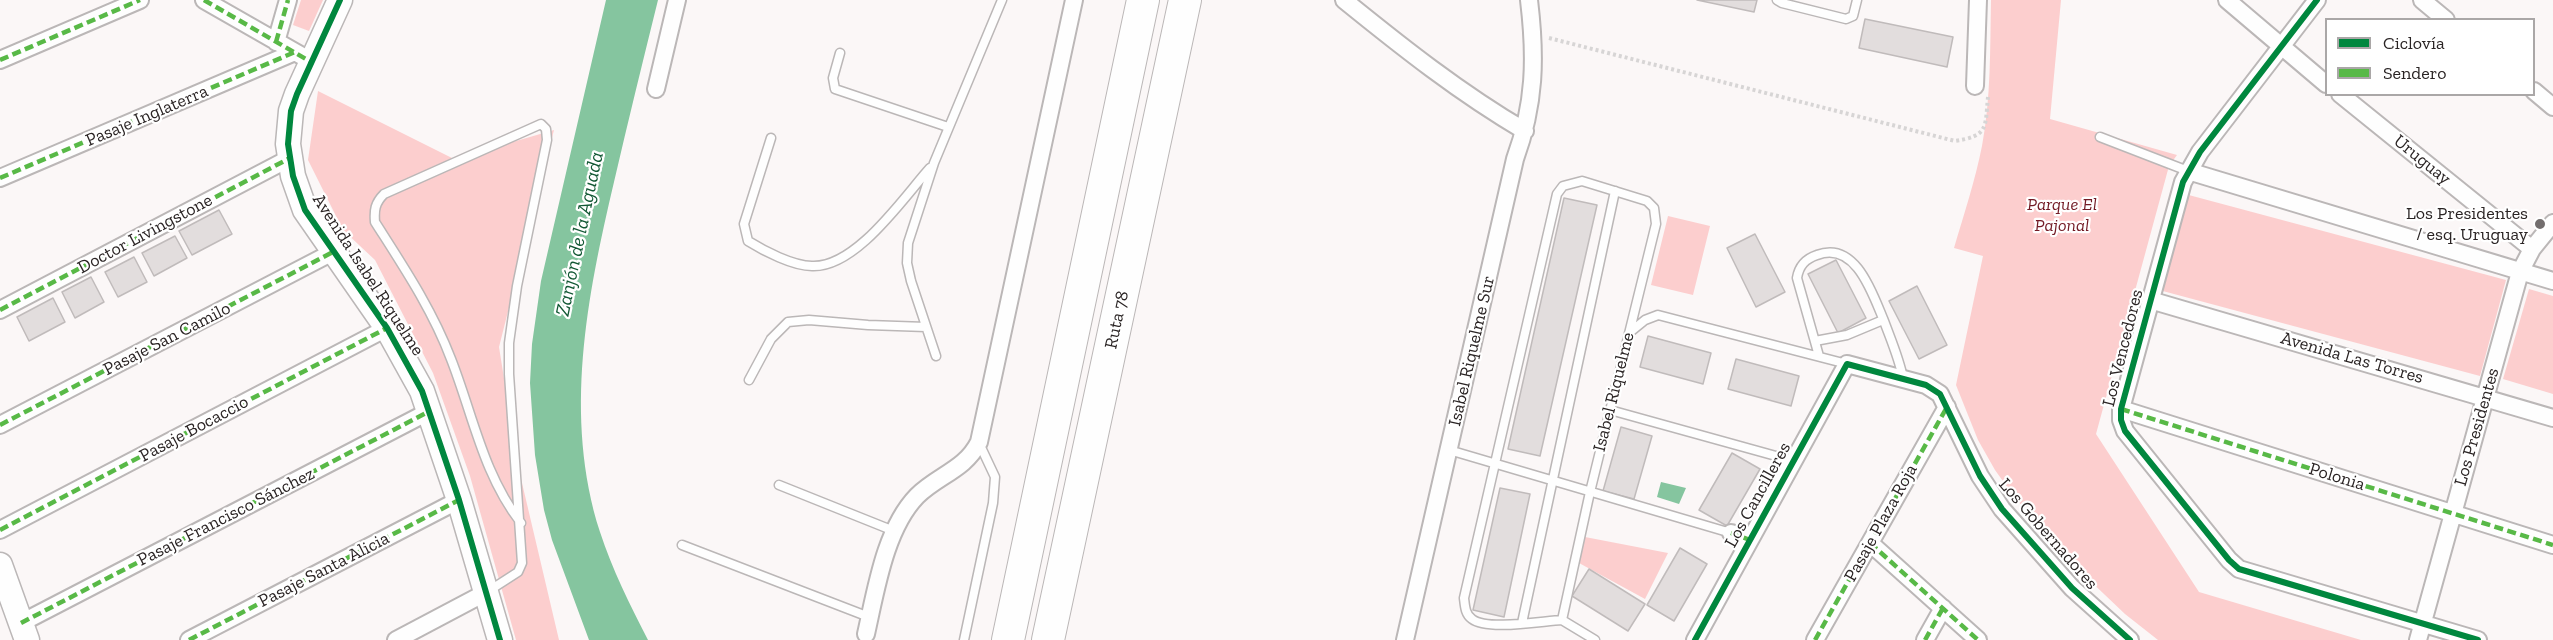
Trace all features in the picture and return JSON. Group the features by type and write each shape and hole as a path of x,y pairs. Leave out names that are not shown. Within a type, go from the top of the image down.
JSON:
{"highway":[{"path":"1008,640 1143,0"},
{"name":"Ruta 78","path":"1048,640 1185,0"}],"street":[{"path":"0,60 140,0"},
{"path":"204,0 303,57 340,0"},
{"path":"276,42 288,0"},
{"path":"656,89 677,0"},
{"path":"868,625 894,531 909,506 918,495 963,465 979,442 1074,0"},
{"path":"1344,0 1445,80 1525,131"},
{"name":"Isabel Riquelme Sur","path":"1405,640 1515,159 1525,131 1535,61 1529,0"},
{"path":"1978,0 1982,89"},
{"path":"2227,0 2325,83"},
{"name":"Los Vencedores","path":"2318,0 2200,152 2188,171 2179,195 2150,300 2121,409 2121,420 2125,430 2229,560 2239,569 2420,632 2478,640"},
{"path":"2422,0 2444,18"},
{"name":"Avenida Isabel Riquelme","path":"303,57 289,130 293,176 306,210 387,328 412,371 430,411 500,640"},
{"name":"Pasaje Inglaterra","path":"0,178 303,57"},
{"path":"2535,92 2553,107"},
{"name":"Uruguay","path":"2342,96 2532,249"},
{"name":"Doctor Livingstone","path":"0,310 290,158"},
{"path":"2188,171 2553,281"},
{"name":"Los Presidentes","path":"2420,632 2520,272 2532,249 2553,223"},
{"name":"Pasaje San Camilo","path":"0,425 333,252"},
{"name":"Avenida Las Torres","path":"2150,300 2553,418"},
{"name":"Pasaje Bocaccio","path":"0,530 387,328"},
{"name":"Los Gobernadores","path":"1847,364 1903,378 1933,388 1940,394 1980,477 2002,509 2072,588 2130,640"},
{"name":"Los Cancilleres","path":"1695,640 1847,364"},
{"name":"Pasaje Plaza Roja","path":"1815,640 1947,407"},
{"name":"Polonia","path":"2121,409 2553,545"},
{"name":"Pasaje Francisco Sánchez","path":"24,632 430,411"},
{"name":"Pasaje Santa Alicia","path":"189,640 459,500"},
{"path":"1731,533 1750,540"},
{"path":"1870,543 1978,640"},
{"path":"0,565 24,632"},
{"path":"396,640 485,593"},
{"path":"1925,640 1943,608"}],"lane":[{"path":"936,356 911,281 907,263 908,253 918,207 934,163 1002,0"},
{"path":"1777,0 1846,19 1853,16 1857,0"},
{"path":"840,53 833,78 835,89 948,128"},
{"path":"485,593 518,572 522,563 521,524 509,374 509,343 515,296 547,140 546,129 541,124 384,194 377,202 374,211 375,222 424,299 451,359 488,466 505,502 521,524"},
{"path":"2100,137 2188,171"},
{"path":"771,138 744,224 748,241 762,250 813,266 840,260 864,244 934,163"},
{"path":"1522,623 1551,479 1615,191 1582,181 1563,186 1557,194 1464,598 1465,611 1478,623 1522,623 1562,620 1595,640"},
{"name":"Isabel Riquelme","path":"1562,620 1590,492 1656,224 1654,208 1647,201 1615,191"},
{"path":"1819,357 1797,278 1799,267 1811,257 1823,252 1836,254 1854,263 1867,279 1900,361 1903,378"},
{"name":"Los Gobernadores","path":"1629,334 1645,320 1658,315 1847,364"},
{"path":"749,380 771,339 788,322 809,320 926,327"},
{"path":"1815,341 1847,335 1883,320"},
{"path":"1610,410 1794,460"},
{"path":"964,640 993,503 995,477 979,442"},
{"path":"1449,450 1731,533"},
{"path":"779,485 894,531"},
{"path":"682,545 868,625"}],"path":[{"path":"1534,35 1955,141 1971,139 1982,133 1986,125 1982,89"}],"green space":[{"path":"301,0 323,0 309,31 293,25"},
{"name":"Parque El Pajonal","path":"1991,0 2061,0 2050,119 2177,155 2169,166 2096,434 2199,592 2361,640 2158,640 2125,614 2084,575 2015,498 1995,470 1978,440 1956,385 1983,256 1954,248 1976,172 1985,128 1990,73"},
{"path":"318,91 454,159 554,130 499,347 518,466 559,640 516,640 470,476 433,373 375,260 343,230 308,160"},
{"path":"2185,194 2506,280 2480,376 2159,290"},
{"path":"1668,216 1710,226 1693,295 1651,285"},
{"path":"2529,289 2553,296 2553,394 2503,379"},
{"path":"1585,537 1668,553 1645,599 1579,563"}],"water":[{"name":"Zanjón de la Aguada","path":"606,0 658,0 595,269 583,357 581,401 583,445 589,488 600,532 628,600 648,640 589,640 552,540 544,510 535,455 530,383 532,344 541,281"},
{"path":"1661,482 1686,488 1679,504 1657,497"}],"building":[{"path":"1697,0 1757,0 1754,12"},
{"path":"1865,19 1953,37 1947,67 1859,48"},
{"path":"1564,198 1597,205 1540,456 1508,449"},
{"path":"219,210 232,234 192,255 179,231"},
{"path":"1755,234 1785,292 1756,307 1727,248"},
{"path":"175,236 187,258 154,276 142,253"},
{"path":"134,257 147,282 118,297 105,272"},
{"path":"1836,260 1866,318 1838,333 1808,274"},
{"path":"91,277 104,302 75,318 62,292"},
{"path":"1917,286 1947,345 1919,359 1889,301"},
{"path":"53,298 65,322 29,341 17,317"},
{"path":"1648,336 1711,353 1703,384 1640,367"},
{"path":"1736,359 1799,376 1791,406 1728,389"},
{"path":"1621,427 1652,436 1634,499 1603,491"},
{"path":"1732,453 1760,469 1727,526 1699,510"},
{"path":"1500,488 1530,494 1504,617 1473,610"},
{"path":"1680,548 1707,564 1674,621 1647,605"},
{"path":"1589,569 1645,604 1628,631 1572,596"}],"marked path":[{"path":"0,60 140,0"},
{"path":"204,0 311,62"},
{"path":"276,42 288,0"},
{"path":"0,178 295,52"},
{"path":"0,310 290,158"},
{"path":"0,425 333,252"},
{"path":"0,530 387,328"},
{"path":"1815,640 1947,407"},
{"path":"2121,409 2553,545"},
{"path":"21,623 430,411"},
{"path":"189,640 459,500"},
{"path":"1731,533 1750,540"},
{"path":"1870,543 1978,640"},
{"path":"1925,640 1943,608"}],"cycle path":[{"path":"340,0 291,111 288,144 293,176 305,210 387,328 422,391 459,500 500,640"},
{"path":"2317,0 2200,152 2183,182 2121,409 2121,420 2125,431 2229,560 2239,569 2478,640"},
{"path":"1695,640 1847,364 1926,385 1940,394 1980,476 2002,509 2072,588 2130,640"}],"place":[{"name":"Los Presidentes / esq. Uruguay","path":"2540,224"}]}
